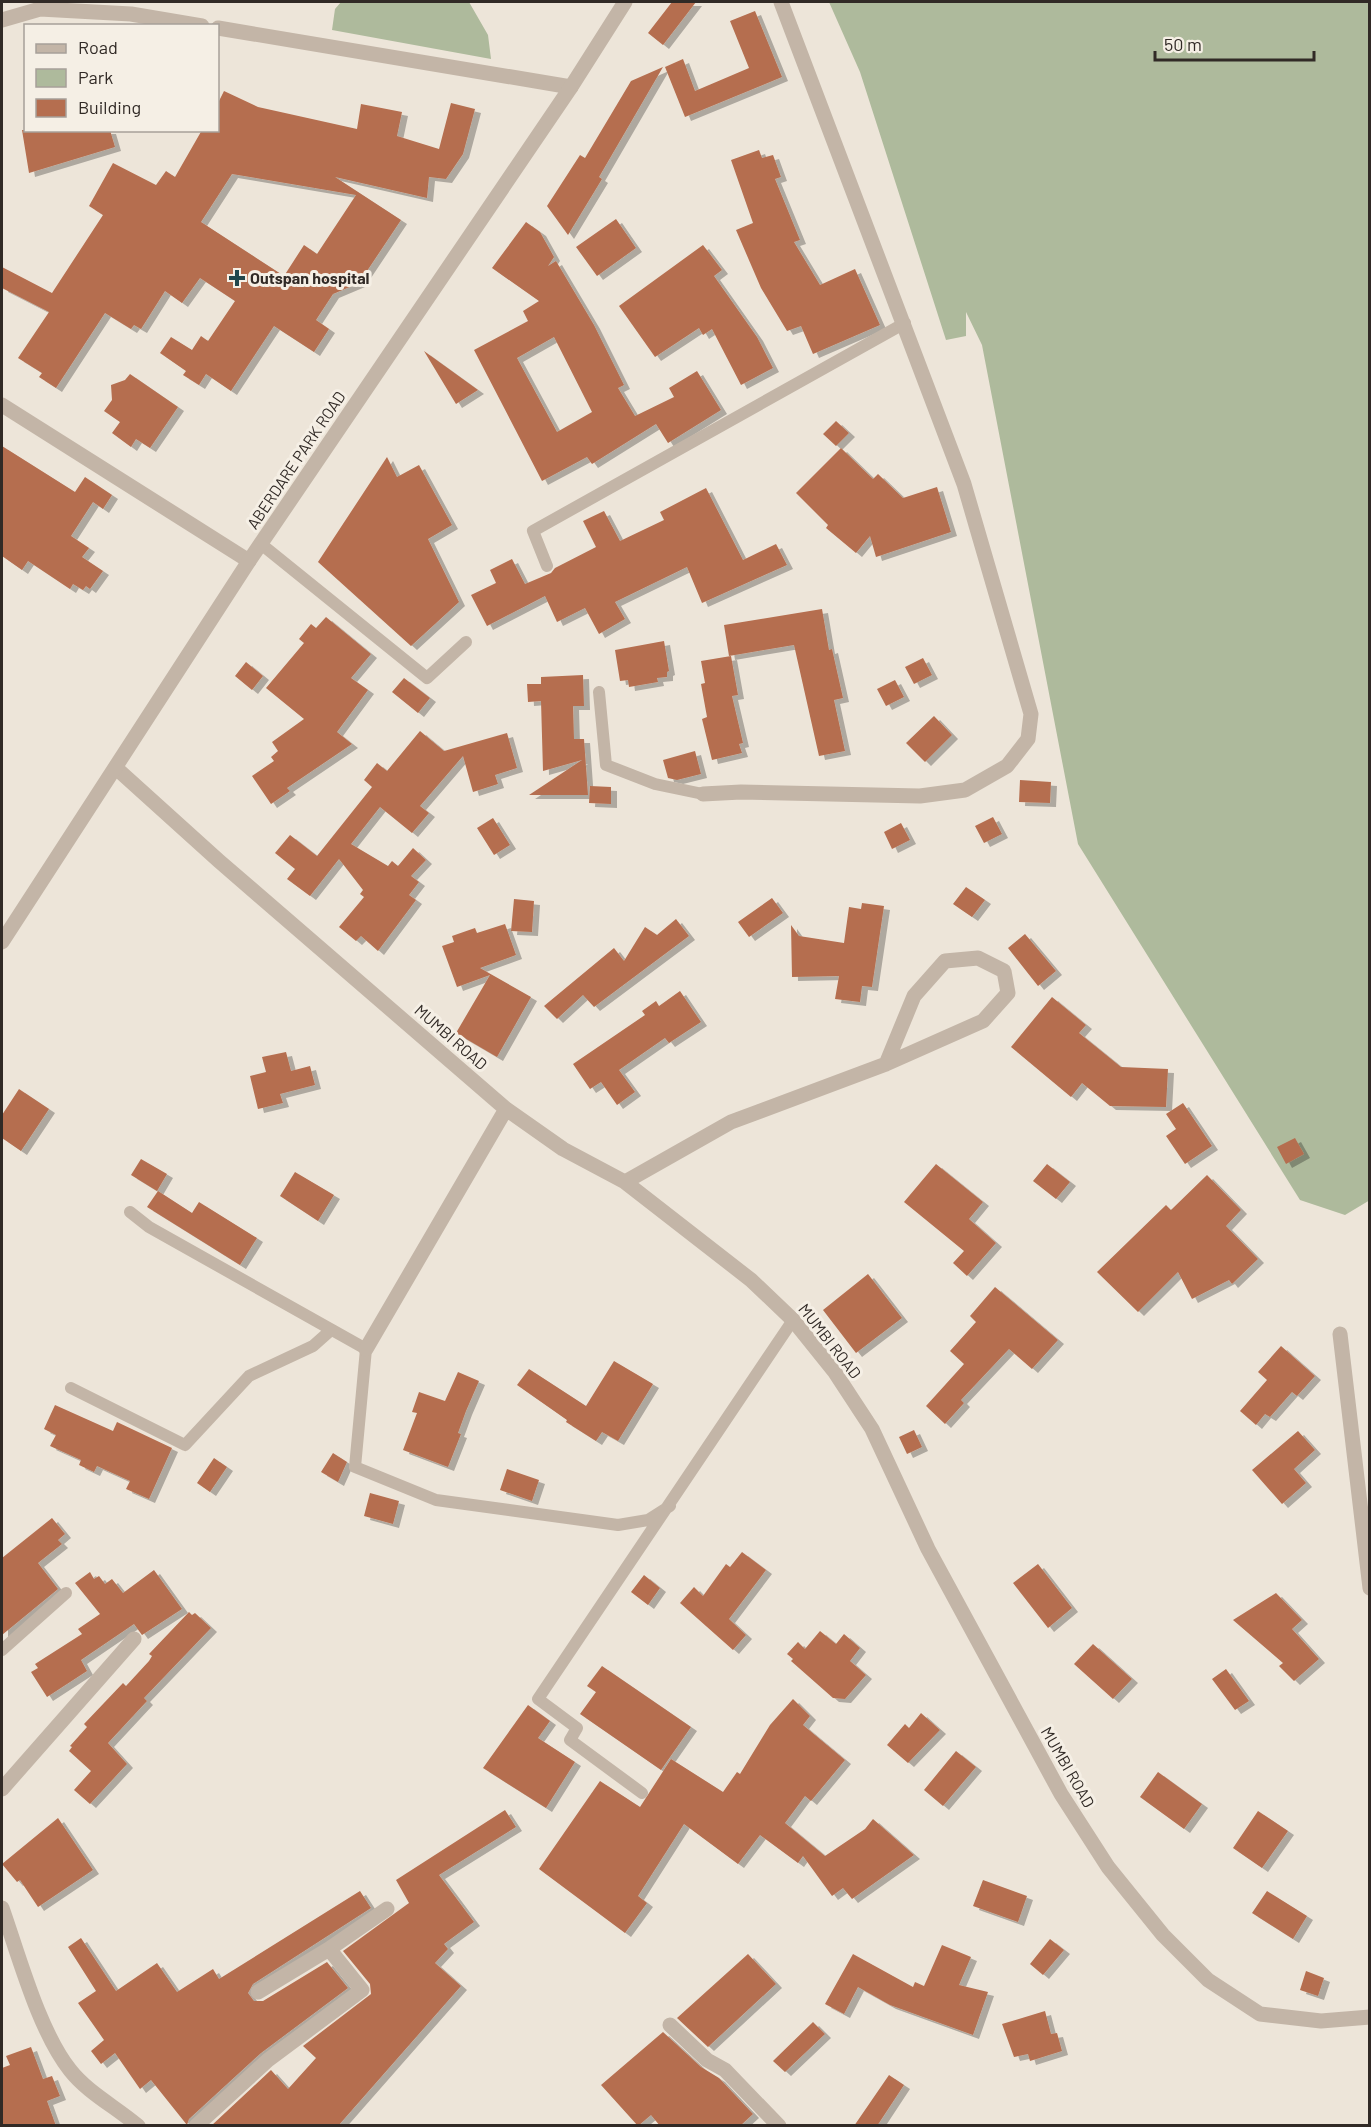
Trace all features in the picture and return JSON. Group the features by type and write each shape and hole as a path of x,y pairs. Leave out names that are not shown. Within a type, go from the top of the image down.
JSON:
{"street":[{"name":"ABERDARE PARK ROAD","path":"2,942 249,561 571,87 625,2"},
{"path":"704,794 741,792 920,796 965,790 1007,766 1028,739 1031,714 964,484 905,323 803,64 781,2"},
{"path":"2,20 40,9 131,14 190,24"},
{"path":"219,28 571,87"},
{"path":"2,405 249,561"},
{"name":"MUMBI ROAD","path":"116,768 219,861 506,1109 564,1149 625,1182 751,1280 794,1320 834,1371 872,1430 928,1549 1061,1794 1108,1867 1163,1935 1208,1980 1260,2014 1322,2021 1370,2017"},
{"path":"625,1182 731,1122 886,1064 983,1021 1008,993 1005,971 978,958 945,961 914,996 886,1064"},
{"path":"366,1349 506,1109"},
{"path":"1340,1334 1366,1514 1370,1588"},
{"path":"2,1789 134,1639"},
{"path":"2,1908 27,1984 53,2042 70,2070 91,2091 138,2126"},
{"path":"258,1992 330,1949 387,1909"},
{"path":"196,2126 268,2060 362,1990 330,1949"},
{"path":"670,2025 707,2060 725,2070 779,2126"}],"lane":[{"path":"547,566 533,531 905,323"},
{"path":"261,544 427,678 466,642"},
{"path":"599,692 606,765 655,784 704,794"},
{"path":"130,1212 149,1227 366,1349 355,1467 436,1500 618,1525 648,1520 670,1506"},
{"path":"642,1793 570,1740 577,1728 538,1699 794,1320"},
{"path":"71,1388 185,1445 249,1376 313,1346 331,1329"},
{"path":"2,1650 66,1593"}],"green space":[{"path":"341,2 469,2 488,35 491,59 332,30 335,9"},
{"path":"829,2 1369,2 1370,1200 1345,1215 1300,1200 1078,844 982,345 966,312 966,336 946,340 860,72"}],"building":[{"path":"672,2 696,2 663,45 648,33"},
{"path":"755,11 782,77 685,117 665,67 683,59 695,91 749,68 730,21"},
{"path":"663,67 599,177 602,179 568,235 547,206 580,155 585,158 631,81"},
{"path":"224,91 258,107 357,129 361,104 402,112 397,136 439,149 451,103 475,109 463,154 446,179 429,177 427,198 335,177 401,220 359,283 333,294 316,320 329,329 314,352 274,326 231,391 206,374 199,385 183,375 186,371 160,353 171,337 192,350 201,336 208,341 235,301 200,278 182,303 165,291 141,329 134,325 131,329 105,313 56,388 39,377 42,373 18,358 49,312 2,288 2,267 52,293 103,215 89,206 113,163 156,185 166,171 175,177 201,132 219,132 219,101","holes":["232,174 356,195 317,254 304,245 284,276 201,222"]},
{"path":"22,130 24,132 111,132 115,147 29,173"},
{"path":"759,150 762,158 773,155 781,177 775,179 800,240 794,242 820,285 855,269 880,325 813,354 801,326 787,331 761,288 736,230 753,223 731,160"},
{"path":"616,219 636,248 597,276 576,247"},
{"path":"526,222 540,232 554,257 548,266 556,261 594,325 624,385 618,388 635,416 674,397 669,388 697,371 721,410 668,443 656,424 592,464 587,457 542,481 474,350 528,321 523,311 539,301 492,268","holes":["554,337 592,412 557,432 517,358"]},
{"path":"703,245 722,270 714,276 757,337 773,368 741,385 712,329 703,335 699,328 655,357 619,306"},
{"path":"424,351 478,390 456,404"},
{"path":"130,374 178,407 150,448 136,439 131,447 112,433 120,422 104,411 112,400 111,385 125,380"},
{"path":"836,421 849,433 836,446 823,434"},
{"path":"2,446 75,492 85,477 112,495 103,509 93,502 71,536 89,548 82,557 103,571 90,589 86,586 83,590 73,584 70,589 28,561 22,570 2,556"},
{"path":"841,448 873,479 878,474 903,498 937,487 951,532 876,557 870,536 856,553 826,528 828,525 796,493"},
{"path":"387,457 397,477 419,465 452,525 428,539 459,602 411,646 318,562"},
{"path":"706,488 743,560 776,544 787,565 702,603 687,567 615,602 625,619 599,634 585,608 557,622 545,596 487,626 471,595 496,583 490,570 512,559 525,584 551,573 555,568 596,547 583,521 604,511 620,541 664,520 660,512"},
{"path":"822,609 829,650 832,649 843,698 834,700 845,751 819,756 794,645 729,656 724,625"},
{"path":"326,617 371,654 351,678 368,690 337,732 352,744 287,788 290,791 271,804 252,776 274,761 271,757 278,751 272,742 304,719 266,688 304,643 299,639 311,624 316,628"},
{"path":"664,641 669,671 667,677 657,678 658,682 629,687 628,680 620,681 615,650"},
{"path":"731,656 738,695 732,696 743,743 739,744 742,753 712,760 702,719 707,717 701,684 705,683 701,661"},
{"path":"923,658 932,675 914,684 905,667"},
{"path":"246,662 263,676 252,690 235,676"},
{"path":"583,675 584,706 573,706 574,739 584,739 588,795 529,795 582,760 543,771 541,701 528,702 527,684 541,684 541,677"},
{"path":"404,678 430,698 418,713 392,692"},
{"path":"895,680 904,697 886,706 877,689"},
{"path":"934,716 952,735 925,762 906,743"},
{"path":"420,731 444,751 507,733 517,768 495,775 498,784 473,792 463,756 420,806 429,813 412,833 380,807 351,844 388,866 392,861 398,866 413,848 426,860 411,876 419,882 409,895 416,900 378,951 361,936 356,941 339,927 364,897 360,894 363,890 339,859 310,896 287,879 295,869 275,853 290,835 317,856 372,787 364,780 377,763 387,771"},
{"path":"695,751 701,774 677,780 668,778 663,760"},
{"path":"1020,780 1051,782 1050,803 1019,802"},
{"path":"590,786 611,787 611,804 589,803"},
{"path":"993,817 1002,834 984,843 975,826"},
{"path":"493,818 510,845 494,855 477,828"},
{"path":"901,823 910,840 892,849 884,832"},
{"path":"966,887 985,900 972,917 953,904"},
{"path":"772,898 783,913 749,937 738,922"},
{"path":"514,899 534,901 532,932 511,931"},
{"path":"862,903 884,906 872,987 862,986 860,1002 835,999 839,976 792,977 791,925 799,936 844,943 849,907 861,909"},
{"path":"676,919 689,936 594,1007 583,995 557,1019 544,1006 614,948 624,961 645,927 657,935"},
{"path":"505,924 516,955 480,968 531,997 497,1057 456,1033 490,975 457,987 442,946 454,942 452,936 475,928 477,933"},
{"path":"1025,934 1056,971 1038,986 1008,948"},
{"path":"680,991 701,1022 669,1043 665,1038 619,1070 635,1092 617,1105 601,1082 590,1089 573,1064 645,1015 642,1011 656,1001 659,1006"},
{"path":"1052,997 1086,1025 1079,1033 1121,1067 1168,1069 1166,1107 1110,1106 1082,1083 1071,1097 1011,1047"},
{"path":"286,1052 291,1071 310,1066 315,1085 280,1094 283,1103 258,1109 250,1076 266,1072 262,1057"},
{"path":"19,1089 49,1109 21,1151 2,1138 2,1115"},
{"path":"1183,1103 1212,1146 1185,1164 1166,1136 1176,1129 1166,1114"},
{"path":"1295,1138 1304,1154 1286,1164 1277,1147"},
{"path":"141,1159 167,1174 157,1191 131,1175"},
{"path":"936,1164 983,1202 969,1219 996,1243 967,1276 953,1263 964,1251 904,1202"},
{"path":"1047,1164 1070,1182 1056,1199 1033,1181"},
{"path":"295,1172 334,1195 318,1221 280,1196"},
{"path":"1207,1175 1241,1210 1226,1226 1258,1259 1232,1284 1229,1280 1192,1299 1178,1272 1138,1312 1097,1272 1166,1205 1171,1210"},
{"path":"158,1191 192,1213 199,1202 257,1238 240,1265 147,1207"},
{"path":"868,1274 902,1318 856,1353 823,1310"},
{"path":"995,1287 1058,1340 1032,1369 1009,1349 961,1400 964,1403 945,1424 926,1406 964,1364 950,1351 976,1322 970,1316"},
{"path":"1281,1346 1315,1376 1297,1396 1292,1392 1270,1417 1265,1414 1256,1425 1240,1411 1267,1380 1258,1372"},
{"path":"614,1361 653,1384 618,1441 602,1432 596,1441 566,1422 567,1420 517,1385 529,1369 586,1406"},
{"path":"458,1372 479,1381 458,1433 461,1434 448,1467 403,1450 417,1413 412,1412 419,1392 445,1401"},
{"path":"55,1405 113,1431 117,1422 172,1448 149,1499 126,1489 130,1481 97,1466 94,1472 79,1465 81,1460 50,1446 56,1435 44,1429"},
{"path":"914,1430 922,1447 907,1454 899,1437"},
{"path":"1298,1431 1315,1450 1294,1469 1306,1483 1282,1504 1252,1470"},
{"path":"333,1453 347,1462 338,1482 321,1472"},
{"path":"214,1458 227,1467 210,1492 197,1483"},
{"path":"507,1469 539,1480 532,1501 500,1490"},
{"path":"370,1493 399,1501 393,1524 364,1516"},
{"path":"52,1518 65,1534 58,1540 62,1544 38,1563 58,1589 2,1635 2,1558"},
{"path":"742,1552 766,1570 729,1619 746,1635 733,1650 680,1603 694,1587 703,1596 726,1564 730,1567"},
{"path":"1038,1564 1072,1608 1048,1628 1013,1583"},
{"path":"154,1570 182,1609 142,1635 134,1624 81,1660 87,1671 47,1697 31,1672 38,1668 35,1664 82,1634 78,1629 100,1614 75,1583 90,1572 94,1579 99,1576 105,1584 112,1579 123,1593"},
{"path":"644,1575 660,1588 648,1605 631,1592"},
{"path":"1276,1593 1302,1620 1292,1629 1319,1659 1294,1681 1279,1666 1283,1663 1233,1620"},
{"path":"189,1612 192,1615 195,1613 211,1628 144,1698 147,1701 108,1743 127,1764 90,1804 74,1790 91,1771 69,1751 72,1747 70,1746 87,1727 84,1724 123,1683 126,1686 149,1661 152,1656 149,1654"},
{"path":"820,1631 836,1644 844,1634 860,1648 850,1661 866,1675 845,1699 833,1698 791,1661 793,1659 787,1654 798,1642 805,1649"},
{"path":"1093,1644 1132,1679 1113,1699 1074,1664"},
{"path":"602,1666 691,1727 661,1770 580,1714 596,1692 587,1686"},
{"path":"1226,1669 1249,1701 1235,1710 1212,1679"},
{"path":"793,1699 810,1716 803,1725 845,1760 811,1801 805,1796 785,1823 825,1856 865,1829 873,1819 914,1855 852,1899 843,1888 832,1896 803,1856 798,1863 760,1835 738,1864 684,1824 638,1896 647,1903 625,1933 539,1869 600,1781 640,1807 671,1759 723,1792 737,1772 740,1774 770,1725"},
{"path":"528,1705 550,1721 538,1738 575,1762 546,1808 483,1768"},
{"path":"921,1713 940,1730 908,1763 887,1745 905,1724 909,1728"},
{"path":"956,1751 976,1767 943,1806 924,1790"},
{"path":"1158,1772 1202,1804 1184,1829 1140,1797"},
{"path":"505,1810 516,1827 439,1875 474,1922 444,1944 448,1949 435,1963 461,1986 338,2126 211,2126 271,2070 288,2089 316,2058 303,2046 371,1994 370,1984 343,1951 409,1903 396,1880"},
{"path":"1258,1811 1288,1831 1262,1868 1233,1848"},
{"path":"58,1818 93,1870 38,1907 20,1880 17,1882 2,1864"},
{"path":"983,1880 1027,1896 1018,1922 973,1906"},
{"path":"360,1891 371,1908 253,1984 248,1993 254,2001 263,2001 327,1962 348,1988 261,2053 189,2119 187,2125 151,2080 140,2089 115,2053 101,2064 91,2051 104,2040 78,2003 96,1991 68,1947 81,1938 116,1991 157,1963 177,1992 213,1969 219,1979"},
{"path":"1267,1891 1307,1916 1293,1939 1252,1913"},
{"path":"1050,1939 1064,1950 1043,1975 1030,1964"},
{"path":"942,1945 971,1957 959,1985 988,1992 973,2035 890,2005 858,1987 844,2014 825,2004 853,1954 913,1987 915,1982 924,1986"},
{"path":"748,1954 776,1984 708,2047 677,2018"},
{"path":"1306,1971 1324,1978 1318,1996 1300,1990"},
{"path":"1045,2011 1051,2034 1057,2033 1062,2051 1030,2061 1028,2054 1014,2057 1002,2024"},
{"path":"813,2022 825,2034 785,2072 773,2061"},
{"path":"663,2032 701,2067 719,2078 753,2114 740,2126 660,2126 651,2115 638,2126 601,2085"},
{"path":"31,2047 43,2079 52,2076 60,2096 47,2101 56,2126 2,2126 2,2068 10,2065 6,2056"},
{"path":"889,2075 904,2085 877,2126 854,2126"}],"place":[{"name":"Outspan hospital","path":"237,278"}]}
